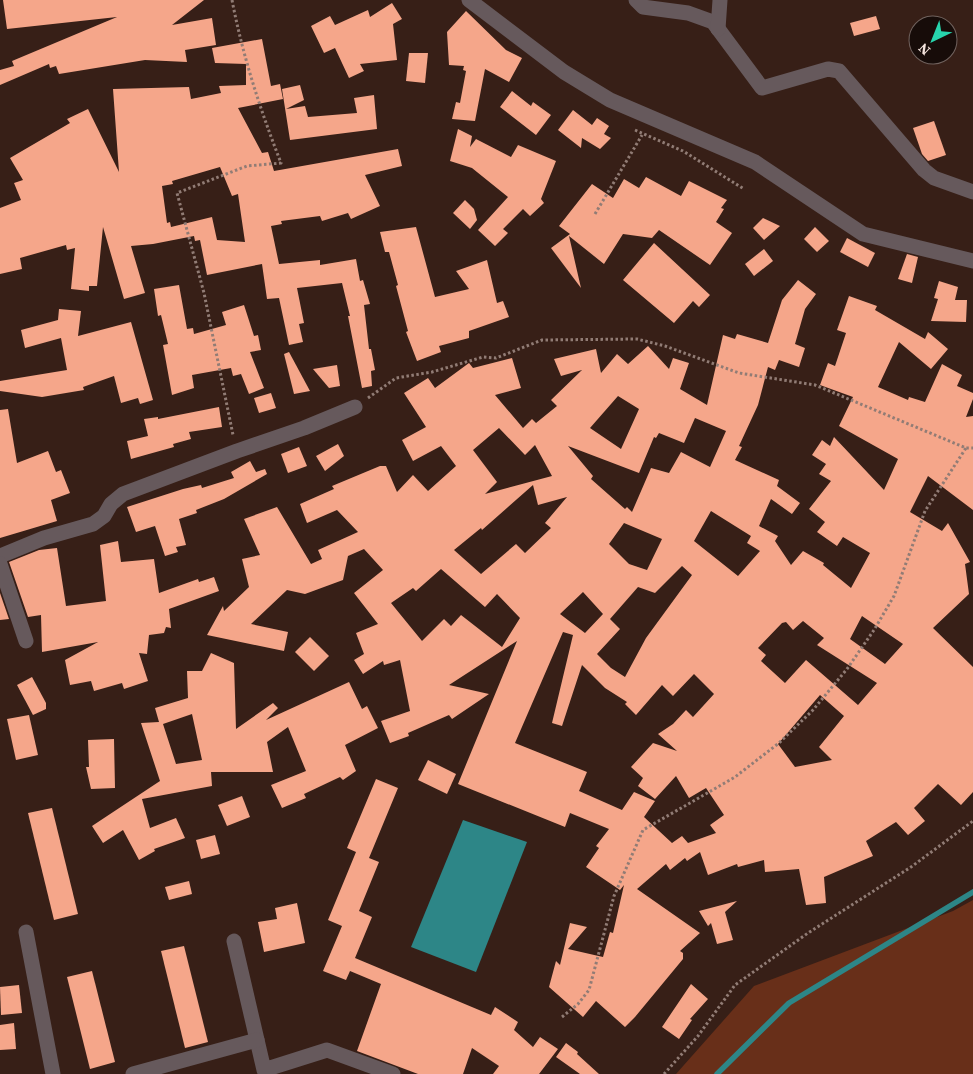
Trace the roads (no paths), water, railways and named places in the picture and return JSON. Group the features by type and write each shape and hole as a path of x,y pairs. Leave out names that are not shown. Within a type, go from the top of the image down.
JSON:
{"street":[{"path":"469,0 564,72 610,100 754,162 863,234 973,261"},
{"path":"636,0 643,7 688,12 713,22 762,88 828,70 838,71 924,170 934,178 973,192"},
{"path":"718,28 720,0"},
{"path":"0,556 44,538 94,524 104,516 111,504 123,494 304,428 355,407"},
{"path":"0,564 26,641"},
{"path":"26,932 53,1074"},
{"path":"234,941 264,1070 327,1050 393,1074"},
{"path":"133,1074 257,1040"}],"water":[{"path":"463,820 527,842 476,972 411,947"}],"waterway":[{"path":"717,1074 789,1003 973,892"}]}
